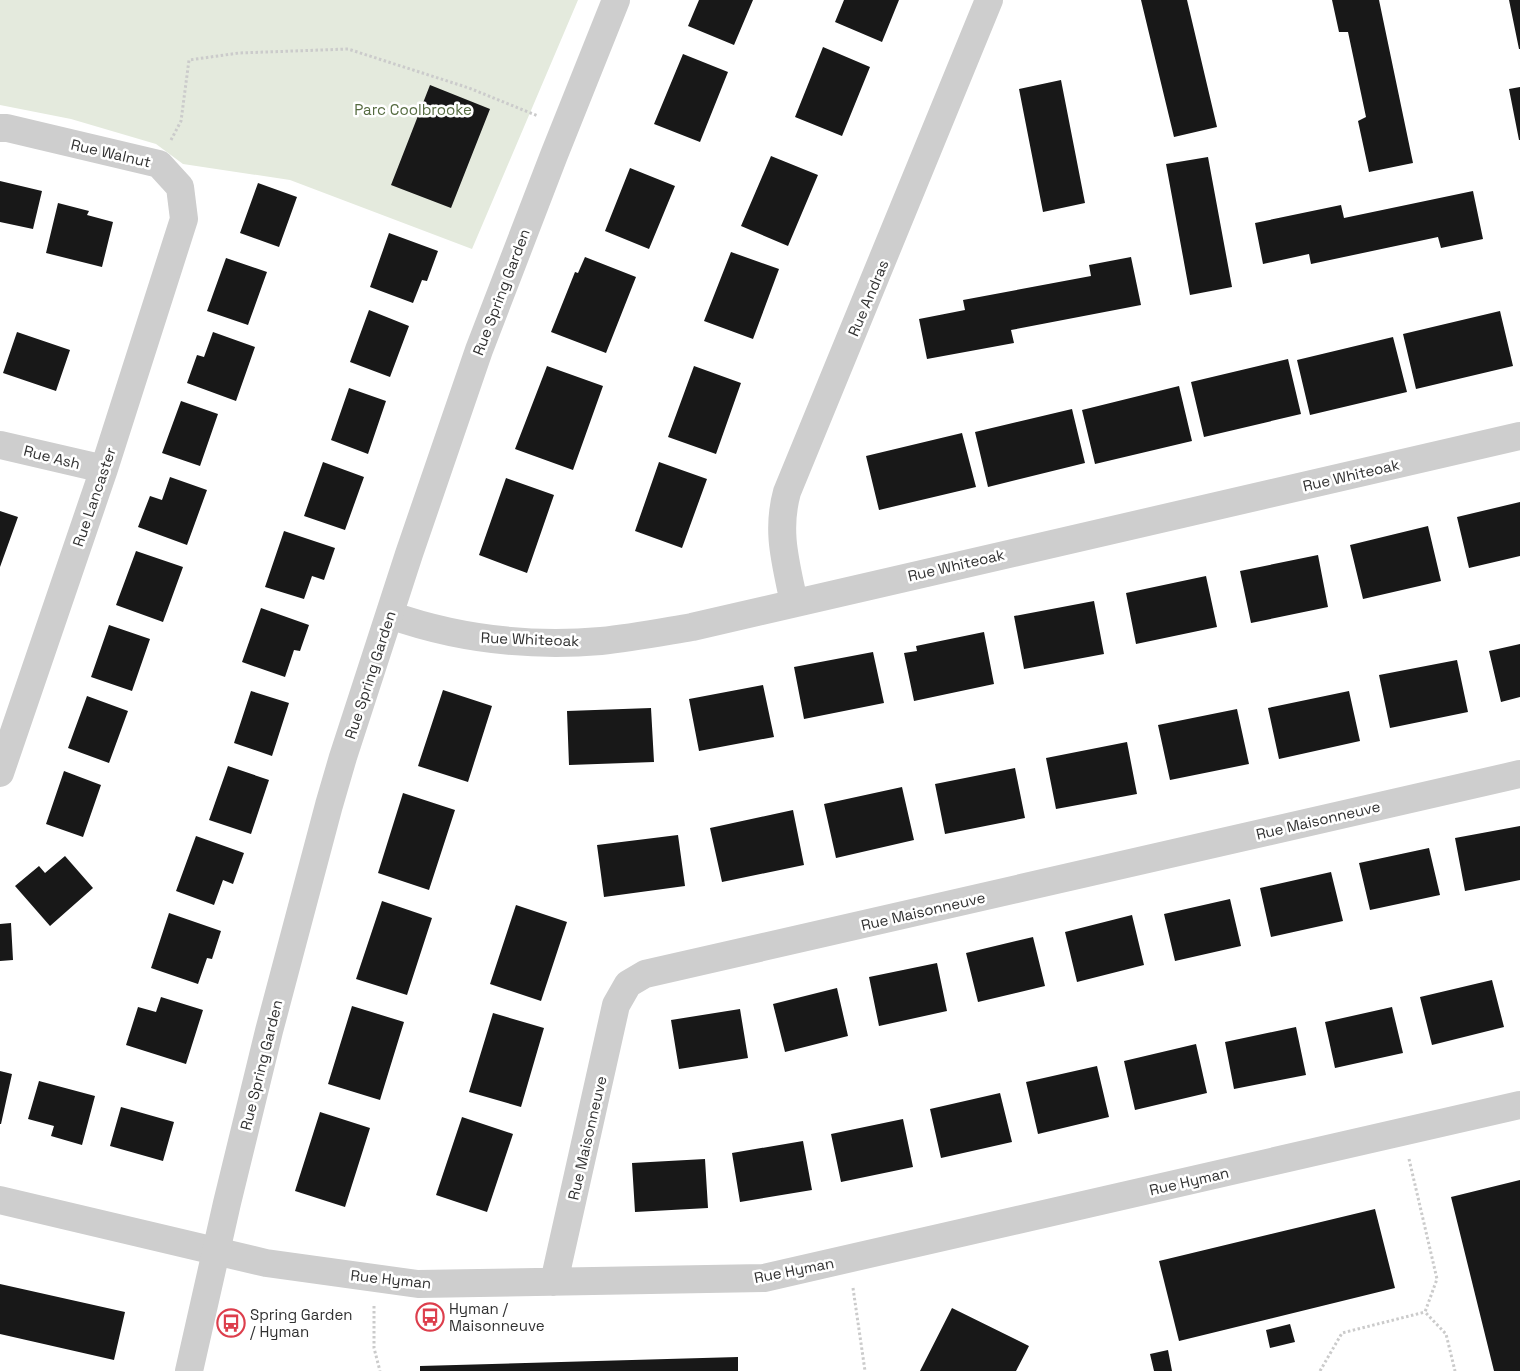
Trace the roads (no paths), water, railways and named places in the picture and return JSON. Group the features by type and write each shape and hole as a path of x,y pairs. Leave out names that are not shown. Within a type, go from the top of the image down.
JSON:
{"street":[{"name":"Rue Spring Garden","path":"189,1371 269,1031 329,805 390,615 479,350 554,154 616,0"},
{"name":"Rue Andras","path":"794,603 782,548 782,510 787,492 989,0"},
{"name":"Rue Walnut","path":"0,128 7,128 159,164 180,187 184,220"},
{"name":"Rue Lancaster","path":"0,773 104,470 184,220"},
{"name":"Rue Whiteoak","path":"390,615 463,636 520,642 558,643 602,640 684,628 1520,436"},
{"name":"Rue Ash","path":"0,444 104,470"},
{"name":"Rue Maisonneuve","path":"554,1282 616,1005 628,984 645,974 1520,774"},
{"name":"Rue Hyman","path":"0,1200 266,1262 418,1284 764,1278 1520,1105"}],"place":[{"name":"Hyman / Maisonneuve","path":"430,1317"},
{"name":"Spring Garden / Hyman","path":"231,1323"}],"park label":[{"name":"Parc Coolbrooke","path":"413,109"}]}
